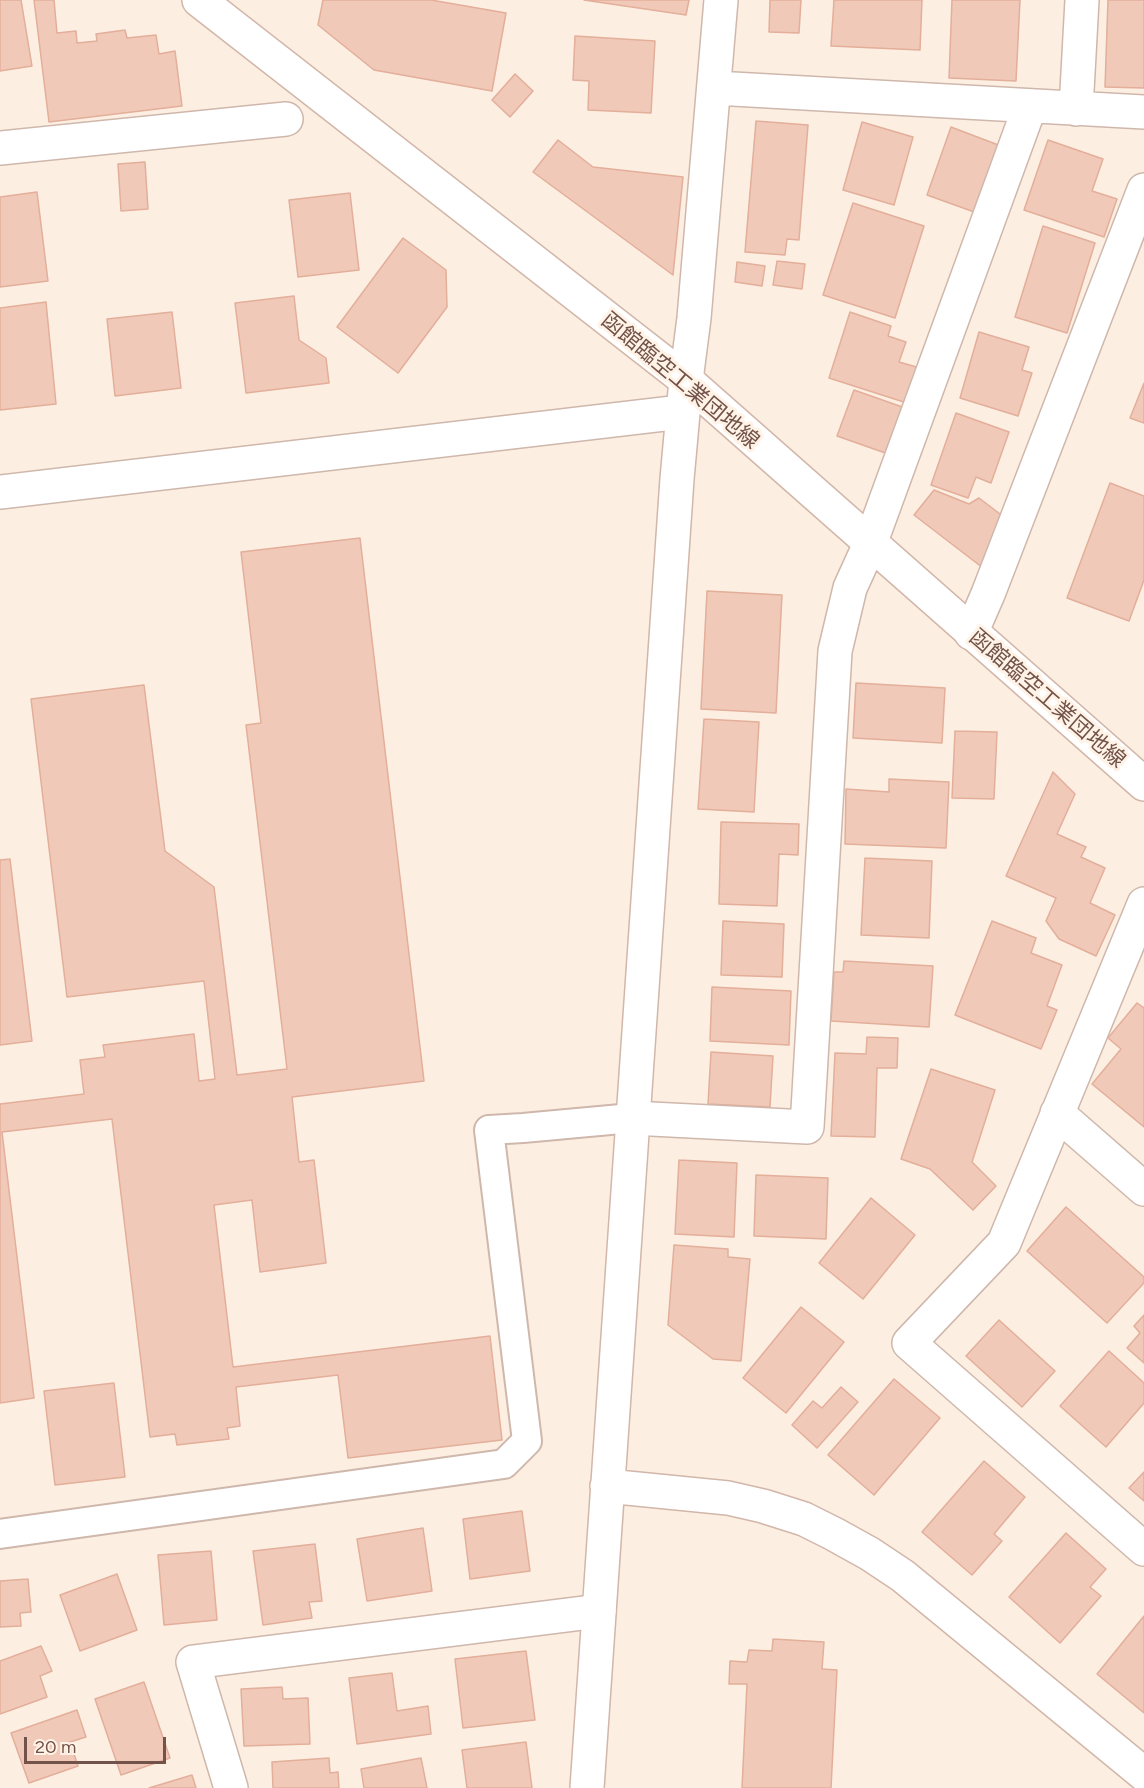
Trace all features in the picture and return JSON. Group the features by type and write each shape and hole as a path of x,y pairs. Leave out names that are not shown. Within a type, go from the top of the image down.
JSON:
{"street":[{"name":"函館臨空工業団地線","path":"198,0 683,396 870,544 1144,784"},
{"path":"587,1788 683,396 694,318 721,0"},
{"path":"1076,109 1082,0"},
{"path":"715,88 1144,112"},
{"path":"632,1118 807,1126 835,651 850,588 870,544 1030,106"},
{"path":"0,148 286,119"},
{"path":"971,633 1144,190"},
{"path":"0,492 683,396"},
{"path":"1144,904 1004,1243 909,1343 1144,1549"},
{"path":"1057,1113 1144,1189"},
{"path":"607,1486 728,1498 804,1519 834,1534 903,1576 1144,1774"},
{"path":"231,1788 193,1662 599,1611"}],"lane":[{"path":"0,1534 504,1464 527,1441 489,1130 632,1118"}],"building":[{"path":"0,0 21,0 32,66 0,71"},
{"path":"34,0 54,0 57,33 76,31 77,43 97,41 96,34 125,30 127,38 156,35 159,54 175,51 182,106 49,122"},
{"path":"323,0 431,0 506,13 492,91 374,70 318,25"},
{"path":"584,0 689,0 686,15"},
{"path":"770,0 801,0 799,33 769,32"},
{"path":"834,0 922,0 920,50 831,46"},
{"path":"952,0 1020,0 1016,81 949,78"},
{"path":"1108,0 1144,0 1144,88 1105,87"},
{"path":"575,36 655,41 651,113 588,110 589,81 573,80"},
{"path":"515,74 533,91 510,117 492,100"},
{"path":"756,121 808,125 799,240 787,239 785,255 745,252"},
{"path":"862,122 913,137 894,205 843,190"},
{"path":"951,127 1001,146 977,213 927,195"},
{"path":"558,140 593,167 683,177 673,275 533,172"},
{"path":"1048,140 1103,159 1092,191 1117,199 1104,237 1024,210"},
{"path":"145,162 148,209 121,211 118,164"},
{"path":"37,192 48,281 0,287 0,197"},
{"path":"350,193 359,270 298,277 289,200"},
{"path":"853,203 924,226 895,318 823,295"},
{"path":"1043,226 1095,243 1067,333 1015,317"},
{"path":"403,238 446,270 447,307 398,373 337,327"},
{"path":"777,261 805,264 802,289 773,285"},
{"path":"737,262 765,266 762,286 735,282"},
{"path":"294,296 299,340 326,358 329,383 246,393 235,303"},
{"path":"46,302 56,404 0,410 0,308"},
{"path":"172,312 181,388 115,396 107,319"},
{"path":"850,312 891,326 888,336 906,342 899,362 920,368 910,404 829,378"},
{"path":"979,332 1029,347 1022,370 1032,373 1018,416 960,398"},
{"path":"1144,383 1144,423 1130,418"},
{"path":"854,390 908,409 891,455 837,436"},
{"path":"956,413 1009,432 991,483 976,477 968,498 931,485"},
{"path":"1110,483 1144,496 1144,580 1129,621 1067,598"},
{"path":"934,490 969,504 979,498 1004,517 983,568 914,515"},
{"path":"360,538 424,1081 292,1097 299,1162 314,1160 326,1263 260,1272 252,1200 214,1205 233,1367 490,1336 502,1440 348,1458 338,1375 236,1387 240,1426 227,1428 229,1439 177,1445 175,1434 150,1437 112,1119 2,1132 34,1398 0,1403 0,1104 84,1094 80,1060 105,1057 103,1045 194,1034 199,1081 215,1079 204,981 67,997 31,699 144,685 165,851 214,887 237,1075 287,1069 246,725 261,723 241,552"},
{"path":"707,591 782,595 776,713 701,709"},
{"path":"856,683 945,688 942,743 853,738"},
{"path":"704,719 759,722 754,812 698,809"},
{"path":"955,731 997,732 994,799 952,798"},
{"path":"1053,772 1075,794 1057,834 1086,847 1081,857 1105,868 1090,903 1115,915 1096,956 1059,939 1046,921 1056,898 1006,876"},
{"path":"889,779 949,782 946,848 845,844 846,789 889,792"},
{"path":"721,822 799,824 798,855 779,854 777,906 719,904"},
{"path":"865,858 932,861 929,938 861,935"},
{"path":"10,859 32,1041 0,1045 0,860"},
{"path":"723,921 784,924 782,977 721,975"},
{"path":"992,921 1036,938 1031,953 1062,965 1047,1006 1057,1010 1041,1049 955,1015"},
{"path":"844,961 933,966 929,1027 831,1021 834,972 843,972"},
{"path":"712,987 791,991 789,1045 710,1041"},
{"path":"1137,1003 1144,1008 1144,1127 1092,1084 1121,1049 1108,1038"},
{"path":"867,1037 898,1038 897,1068 877,1068 875,1137 831,1136 835,1053 866,1054"},
{"path":"711,1052 773,1056 770,1107 708,1104"},
{"path":"931,1069 995,1090 972,1162 996,1186 973,1210 930,1169 901,1159"},
{"path":"679,1160 737,1163 734,1237 675,1234"},
{"path":"756,1175 828,1178 826,1239 754,1236"},
{"path":"871,1198 915,1235 863,1299 819,1263"},
{"path":"1066,1207 1144,1277 1144,1283 1107,1323 1027,1251"},
{"path":"674,1245 728,1249 728,1257 750,1259 741,1361 713,1359 668,1325"},
{"path":"801,1307 844,1342 786,1413 743,1378"},
{"path":"1144,1315 1144,1363 1127,1348 1140,1333 1134,1326"},
{"path":"999,1320 1055,1371 1022,1407 966,1356"},
{"path":"1109,1351 1144,1383 1144,1403 1106,1447 1060,1406"},
{"path":"894,1379 940,1418 874,1495 828,1455"},
{"path":"114,1383 125,1477 55,1485 44,1391"},
{"path":"841,1387 858,1402 817,1448 792,1425 813,1401 822,1408"},
{"path":"984,1461 1025,1497 994,1534 1002,1541 972,1575 922,1532"},
{"path":"1144,1472 1144,1501 1129,1488"},
{"path":"522,1511 530,1571 470,1579 463,1519"},
{"path":"423,1528 432,1591 367,1601 357,1539"},
{"path":"1066,1533 1106,1569 1090,1587 1101,1596 1060,1643 1009,1597"},
{"path":"315,1544 322,1601 309,1602 312,1618 263,1625 253,1551"},
{"path":"211,1551 217,1620 164,1625 158,1555"},
{"path":"117,1574 137,1630 80,1651 60,1595"},
{"path":"28,1579 31,1612 20,1613 21,1626 0,1627 0,1581"},
{"path":"1144,1616 1144,1713 1097,1674"},
{"path":"773,1639 824,1642 822,1669 837,1670 831,1788 742,1788 747,1684 729,1684 730,1661 747,1662 749,1650 772,1651"},
{"path":"41,1646 52,1671 40,1676 47,1697 0,1714 0,1661"},
{"path":"526,1651 535,1720 463,1728 455,1659"},
{"path":"392,1673 397,1711 428,1706 431,1734 357,1744 349,1678"},
{"path":"144,1682 170,1758 121,1775 95,1699"},
{"path":"282,1687 283,1699 308,1698 310,1744 244,1746 241,1689"},
{"path":"77,1710 86,1737 70,1742 78,1766 29,1783 11,1733"},
{"path":"526,1742 532,1788 467,1788 462,1750"},
{"path":"329,1758 330,1773 338,1772 339,1788 273,1788 272,1762"},
{"path":"421,1758 427,1788 364,1788 361,1769"},
{"path":"192,1775 196,1788 149,1788"}]}
